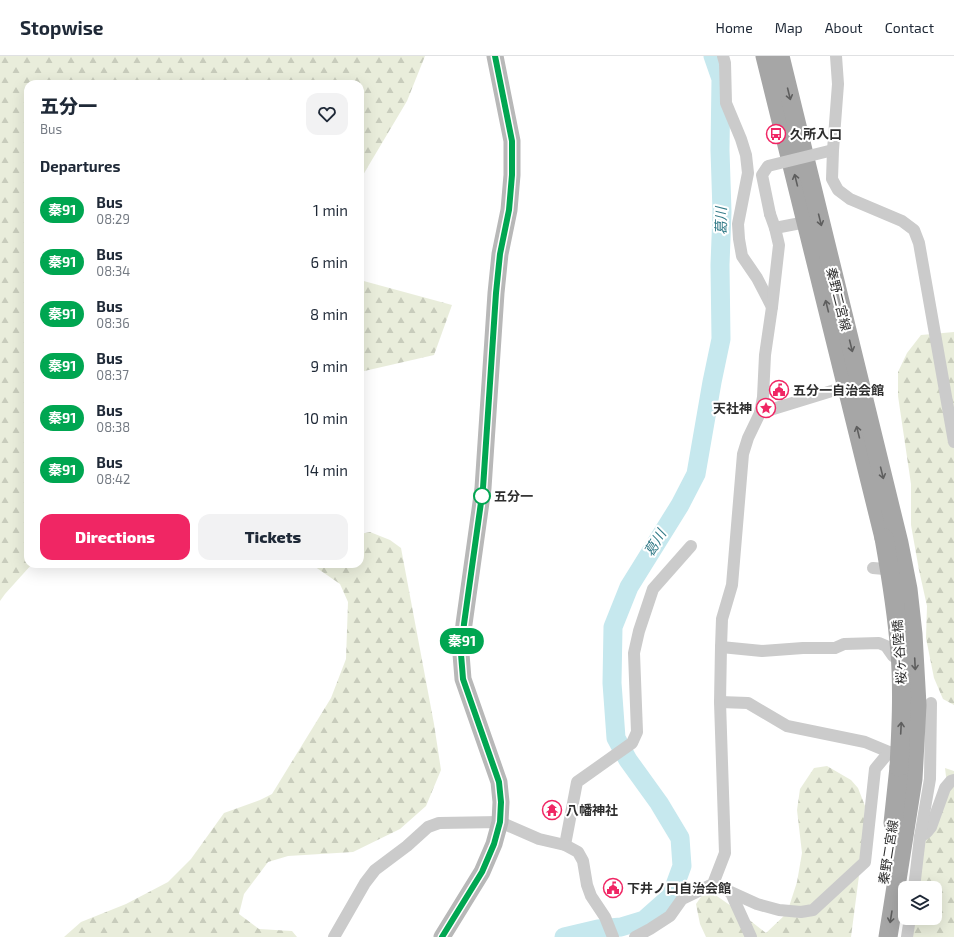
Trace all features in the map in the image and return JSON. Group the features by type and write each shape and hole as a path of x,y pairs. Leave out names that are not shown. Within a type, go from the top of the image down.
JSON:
{"main road":[{"name":"秦野二宮線","path":"766,56 806,222 891,540"},
{"name":"秦野二宮線","path":"780,56 891,540"},
{"name":"桜ヶ谷陸橋","path":"891,540 892,585 897,616 900,654 902,714 909,769"},
{"name":"秦野二宮線","path":"874,937 894,817 909,769"},
{"name":"秦野二宮線","path":"888,937 909,769"}],"street":[{"path":"442,937 482,872 494,844 500,822 501,802 499,782 463,679 461,654 483,488 496,293 500,254 509,210 512,175 512,141 495,56"},
{"path":"723,56 725,63 726,103 741,139 746,155 748,173 738,224 742,256 757,278 772,307"},
{"path":"836,56 838,84 831,151 832,179 838,190 850,200 902,220 914,230 919,243 954,442"},
{"path":"635,937 670,916 682,899 713,884 725,853 720,702 720,647 722,619 732,585 743,454 748,438 760,413 763,397 765,355 779,245 770,214 762,175 768,166 831,151"},
{"path":"775,228 806,222"},
{"path":"760,413 835,390"},
{"path":"565,845 577,782 632,743 637,732 634,653 638,631 653,589 691,546"},
{"path":"720,647 762,651 803,648 835,648 844,644 879,643 886,646 893,656 897,656 906,639 897,570 873,568"},
{"path":"720,702 748,703 787,726 865,742 909,769"},
{"path":"915,881 920,837 909,769 931,703"},
{"path":"887,808 891,760 909,769"},
{"path":"713,884 757,904 779,910 801,912 813,910 865,862 875,769 909,769"},
{"path":"920,837 931,827 945,788 951,781 954,780"},
{"path":"334,937 365,883 375,870 408,846 428,827 439,823 500,822 539,839 565,845 578,852 583,861 587,886 591,896 605,917 613,937"},
{"path":"731,893 750,937"},
{"path":"907,937 909,925"}],"green space":[{"path":"0,56 425,56 407,101 364,173 364,80 24,80 24,568 28,568 0,601"},
{"path":"364,281 452,305 434,355 364,371"},
{"path":"954,332 954,705 943,699 934,678 926,638 927,606 911,525 911,484 898,396 898,372 907,353 921,335"},
{"path":"370,532 390,540 401,548 434,724 441,770 426,806 400,829 353,852 288,856 268,862 244,894 239,914 259,929 292,931 297,937 64,937 81,922 126,904 168,882 191,859 224,813 272,794 331,698 346,659 348,602 340,584 317,568 364,568 364,533"},
{"path":"827,766 851,780 858,788 865,806 863,845 851,937 706,937 700,924 696,904 703,894 714,894 766,933 787,913 797,882 802,853 797,810 800,789 814,768"},
{"path":"945,768 954,771 954,937 909,937 911,925 942,925 942,881 918,881 924,840 948,793"}],"waterway":[{"name":"葛川","path":"564,937 598,929 621,927 644,920 671,896 682,866 680,838 659,803 628,760 616,738 612,683 613,627 629,587 680,505 696,474 721,339 721,79 713,56"}],"bus line":[{"name":"秦91","path":"442,937 482,872 494,844 500,822 501,802 499,782 463,679 461,654 483,488 496,293 500,254 509,210 512,175 512,141 495,56"}],"place":[{"name":"久所入口","path":"776,134"},
{"name":"五分一自治会館","path":"779,390"},
{"name":"天社神","path":"766,408"},
{"name":"五分一","path":"482,496"},
{"name":"八幡神社","path":"552,810"},
{"name":"下井ノ口自治会館","path":"613,888"}]}
